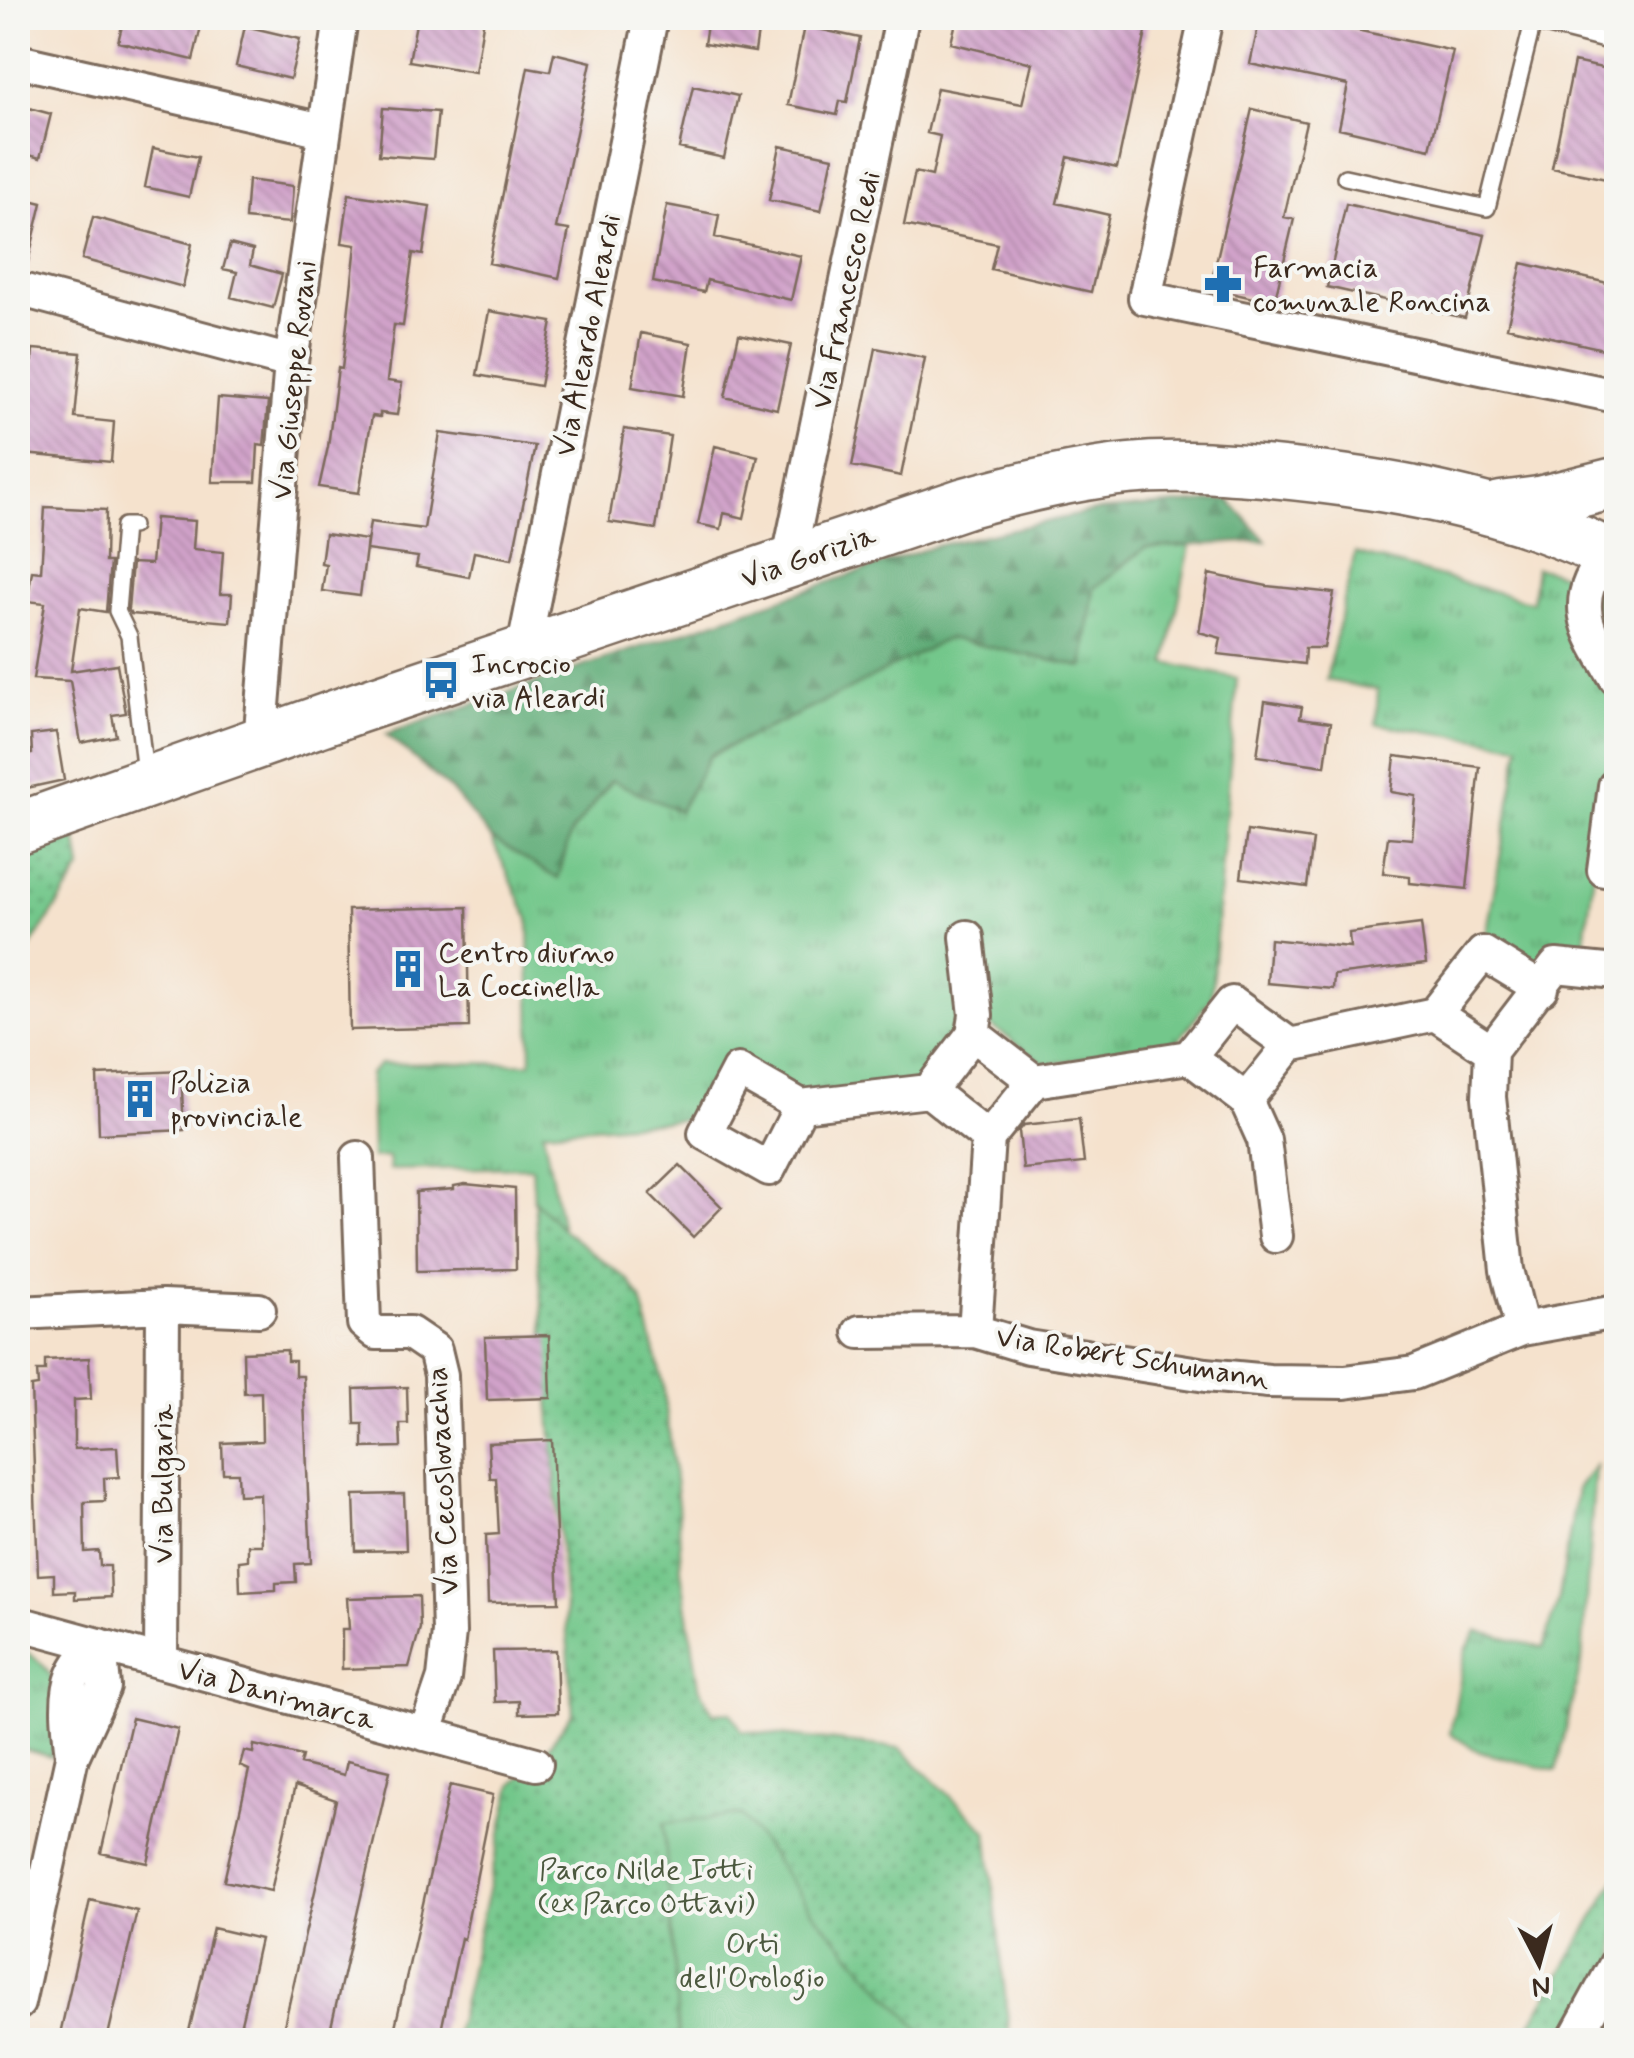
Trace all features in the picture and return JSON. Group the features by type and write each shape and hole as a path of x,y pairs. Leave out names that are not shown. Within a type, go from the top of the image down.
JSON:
{"main road":[{"name":"Via Gorizia","path":"18,828 788,562 965,503 1042,482 1131,468 1224,468 1327,477 1491,508 1554,528 1609,555"},
{"name":"Via Gorizia","path":"1491,508 1538,502 1614,482"},
{"name":"Via Gorizia","path":"1609,555 1590,529 1590,516 1601,492 1614,482"}],"street":[{"name":"Via Giuseppe Rovani","path":"260,743 291,362 341,18"},
{"name":"Via Aleardo Aleardi","path":"523,652 651,18"},
{"name":"Via Francesco Redi","path":"788,562 902,18"},
{"path":"1206,18 1145,298 1616,396"},
{"path":"18,60 323,130"},
{"path":"18,290 291,362"},
{"path":"1609,555 1591,578 1585,617 1588,633 1616,678"},
{"path":"1604,870 1613,782"},
{"path":"929,1091 973,1034 976,1014 967,938"},
{"path":"1246,1100 1290,1045 1435,1014 1483,953 1542,989"},
{"path":"1522,1329 1506,1270 1489,1097 1491,1051 1556,966 1616,972"},
{"path":"802,1106 929,1091 988,1138 1034,1081 1189,1057 1232,1003 1290,1045"},
{"path":"1435,1014 1491,1051"},
{"path":"973,1034 1034,1081"},
{"path":"1189,1057 1246,1100 1264,1140 1276,1236"},
{"name":"Via Robert Schumann","path":"976,1331 988,1138"},
{"name":"Via Cecoslovacchia","path":"358,1158 364,1323 376,1333 410,1333 435,1350 441,1376 449,1632 444,1678 425,1734"},
{"path":"18,1313 163,1306 259,1310"},
{"name":"Via Bulgaria","path":"163,1306 175,1666"},
{"name":"Via Robert Schumann","path":"860,1332 976,1331 1028,1346 1206,1375 1345,1382 1414,1373 1522,1329 1616,1312"},
{"path":"18,1624 49,1644 62,1660 70,1680"},
{"name":"Via Danimarca","path":"18,1624 536,1764"},
{"path":"18,2002 72,1758 100,1701 105,1672 100,1645 88,1652 70,1680 72,1758"},
{"path":"100,1701 116,1687 175,1666"},
{"path":"1574,2040 1616,1964"}],"lane":[{"path":"1345,176 1487,208 1533,22 1616,43"},
{"path":"132,526 124,526 118,611 129,636 146,783"}],"green space":[{"path":"1229,500 1266,541 1145,548 1094,588 1083,667 948,638 710,755 679,811 611,780 570,835 558,879 491,838 452,791 386,734 935,546 1095,511"},
{"path":"1190,546 1166,663 1237,678 1211,998 1178,1041 1046,1065 976,1015 929,1091 801,1106 738,1070 705,1133 693,1119 543,1131 562,1229 534,1200 532,1167 389,1170 388,1157 372,1158 370,1074 380,1064 531,1063 529,919 491,838 558,878 570,835 612,780 679,811 710,756 948,638 1082,667 1094,588 1145,548"},
{"path":"1355,553 1532,602 1536,567 1616,590 1616,785 1607,776 1583,954 1542,989 1483,953 1520,745 1376,724 1378,690 1326,680"},
{"path":"76,836 81,869 18,967 18,853"},
{"name":"Parco Nilde Iotti (ex Parco Ottavi)","path":"534,1200 562,1229 628,1280 641,1299 663,1383 678,1505 681,1571 699,1686 713,1713 731,1712 742,1731 900,1748 987,1831 1010,2040 454,2040 512,1785 536,1764 573,1713"},
{"path":"1595,1466 1582,1660 1556,1771 1480,1752 1450,1734 1466,1650 1477,1631 1543,1648 1559,1597 1577,1489"},
{"path":"18,1648 46,1668 53,1680 58,1708 52,1757 18,1748"},
{"name":"Orti dell'Orologio","path":"742,1815 812,1911 921,2031 908,2040 679,2040 664,1823"},
{"path":"1616,1879 1616,2040 1523,2040 1528,2029"}],"building":[{"path":"124,18 203,18 193,60 118,42"},
{"path":"417,18 484,18 475,72 409,61"},
{"path":"708,18 760,18 755,52 704,44"},
{"path":"957,18 1149,18 1117,168 1068,157 1057,203 1109,215 1091,292 991,269 997,244 904,225 915,172 932,176 940,136 927,133 937,88 1022,104 1032,63 951,43"},
{"path":"1260,18 1340,18 1338,26 1453,51 1430,149 1339,128 1348,85 1250,64"},
{"path":"245,26 300,39 290,79 236,66"},
{"path":"804,26 860,38 847,102 840,101 837,115 788,105"},
{"path":"554,53 591,62 556,228 569,230 559,278 489,263 528,67 550,71"},
{"path":"1574,62 1616,71 1616,181 1552,168"},
{"path":"693,86 738,96 724,158 679,148"},
{"path":"18,105 51,114 40,158 18,152"},
{"path":"383,108 438,112 433,159 379,155"},
{"path":"1252,109 1306,122 1284,217 1294,219 1274,303 1210,288"},
{"path":"780,146 833,157 821,211 769,200"},
{"path":"153,148 198,157 189,197 145,187"},
{"path":"248,180 293,186 290,223 245,219"},
{"path":"349,194 430,206 423,255 413,253 403,326 394,325 387,381 402,383 397,415 372,416 359,493 319,487 338,368 342,369 356,245 342,243"},
{"path":"18,197 42,203 26,270 18,269"},
{"path":"1346,204 1485,235 1465,318 1327,287"},
{"path":"667,205 719,215 715,237 801,256 791,300 707,280 704,292 653,282"},
{"path":"93,217 192,244 183,287 82,259"},
{"path":"230,244 253,250 250,265 282,274 273,308 231,297 237,272 223,269"},
{"path":"1522,263 1616,285 1616,352 1507,327"},
{"path":"489,311 552,322 540,386 477,375"},
{"path":"641,333 691,343 683,396 632,387"},
{"path":"739,334 791,345 777,409 725,397"},
{"path":"876,348 925,358 901,476 852,466"},
{"path":"33,349 81,353 75,418 114,422 111,462 24,454"},
{"path":"218,398 268,402 264,446 258,445 256,482 212,482"},
{"path":"624,429 670,436 656,529 609,522"},
{"path":"440,433 535,446 512,559 474,552 469,577 416,567 418,557 366,550 370,522 424,529"},
{"path":"715,446 758,456 744,518 724,513 721,529 698,524"},
{"path":"45,507 106,510 105,562 110,562 106,612 80,608 71,671 117,664 126,713 112,715 116,736 81,743 70,681 33,679 45,603 27,601 32,571 41,572"},
{"path":"155,518 195,521 193,549 223,552 220,594 232,594 230,622 131,614 128,609 132,563 151,564"},
{"path":"325,534 367,540 360,596 322,591"},
{"path":"1209,574 1267,586 1334,593 1324,648 1305,648 1304,664 1218,654 1221,638 1199,632"},
{"path":"1265,701 1302,707 1300,718 1331,722 1325,766 1257,756"},
{"path":"56,732 64,780 18,790 18,756 32,754 31,735"},
{"path":"1395,756 1480,767 1467,889 1410,883 1410,876 1383,873 1388,837 1412,839 1416,796 1391,792"},
{"path":"1247,831 1313,840 1307,887 1241,878"},
{"name":"Centro diurno La Coccinella","path":"467,907 469,1027 350,1030 348,910"},
{"path":"1421,924 1426,964 1334,975 1333,989 1267,983 1270,939 1350,947 1349,933"},
{"name":"Polizia provinciale","path":"181,1071 184,1130 99,1134 97,1075"},
{"path":"1079,1119 1084,1163 1023,1169 1019,1131 1024,1125"},
{"path":"680,1165 722,1207 693,1237 650,1194"},
{"path":"465,1184 515,1189 516,1269 417,1271 416,1192 454,1189"},
{"path":"549,1335 551,1398 487,1400 485,1337"},
{"path":"287,1350 287,1361 295,1361 295,1376 303,1376 311,1563 295,1564 296,1582 276,1583 276,1590 240,1592 239,1561 248,1560 248,1545 262,1545 260,1494 239,1495 238,1473 223,1473 222,1443 262,1441 261,1392 244,1393 243,1352"},
{"path":"89,1358 91,1399 74,1400 74,1449 117,1447 119,1477 104,1478 105,1501 84,1502 85,1552 99,1551 100,1566 110,1566 111,1597 75,1599 75,1591 54,1592 54,1574 38,1575 31,1387 38,1386 37,1371 45,1371 45,1360"},
{"path":"407,1387 408,1424 400,1424 401,1447 363,1448 363,1424 355,1424 354,1389"},
{"path":"552,1440 559,1602 488,1603 486,1535 499,1534 496,1478 490,1478 488,1443"},
{"path":"404,1494 406,1550 356,1551 354,1495"},
{"path":"419,1596 420,1628 409,1667 342,1669 342,1629 349,1629 347,1598"},
{"path":"556,1650 558,1713 519,1714 519,1701 495,1702 493,1651"},
{"path":"132,1718 178,1729 148,1863 101,1853"},
{"path":"254,1745 302,1756 300,1764 344,1775 347,1761 390,1771 328,2040 283,2040 283,2030 336,1800 295,1786 271,1891 224,1881 249,1770 240,1766 244,1751 253,1753"},
{"path":"450,1785 493,1795 464,1939 461,1938 439,2040 392,2040"},
{"path":"90,1900 137,1911 107,2040 60,2034"},
{"path":"213,1928 260,1939 245,2006 237,2040 187,2040"}],"place":[{"name":"Farmacia comunale Roncina","path":"1223,284"},
{"name":"Incrocio via Aleardi","path":"441,680"},
{"name":"Centro diurno La Coccinella","path":"408,969"},
{"name":"Polizia provinciale","path":"140,1099"}]}
